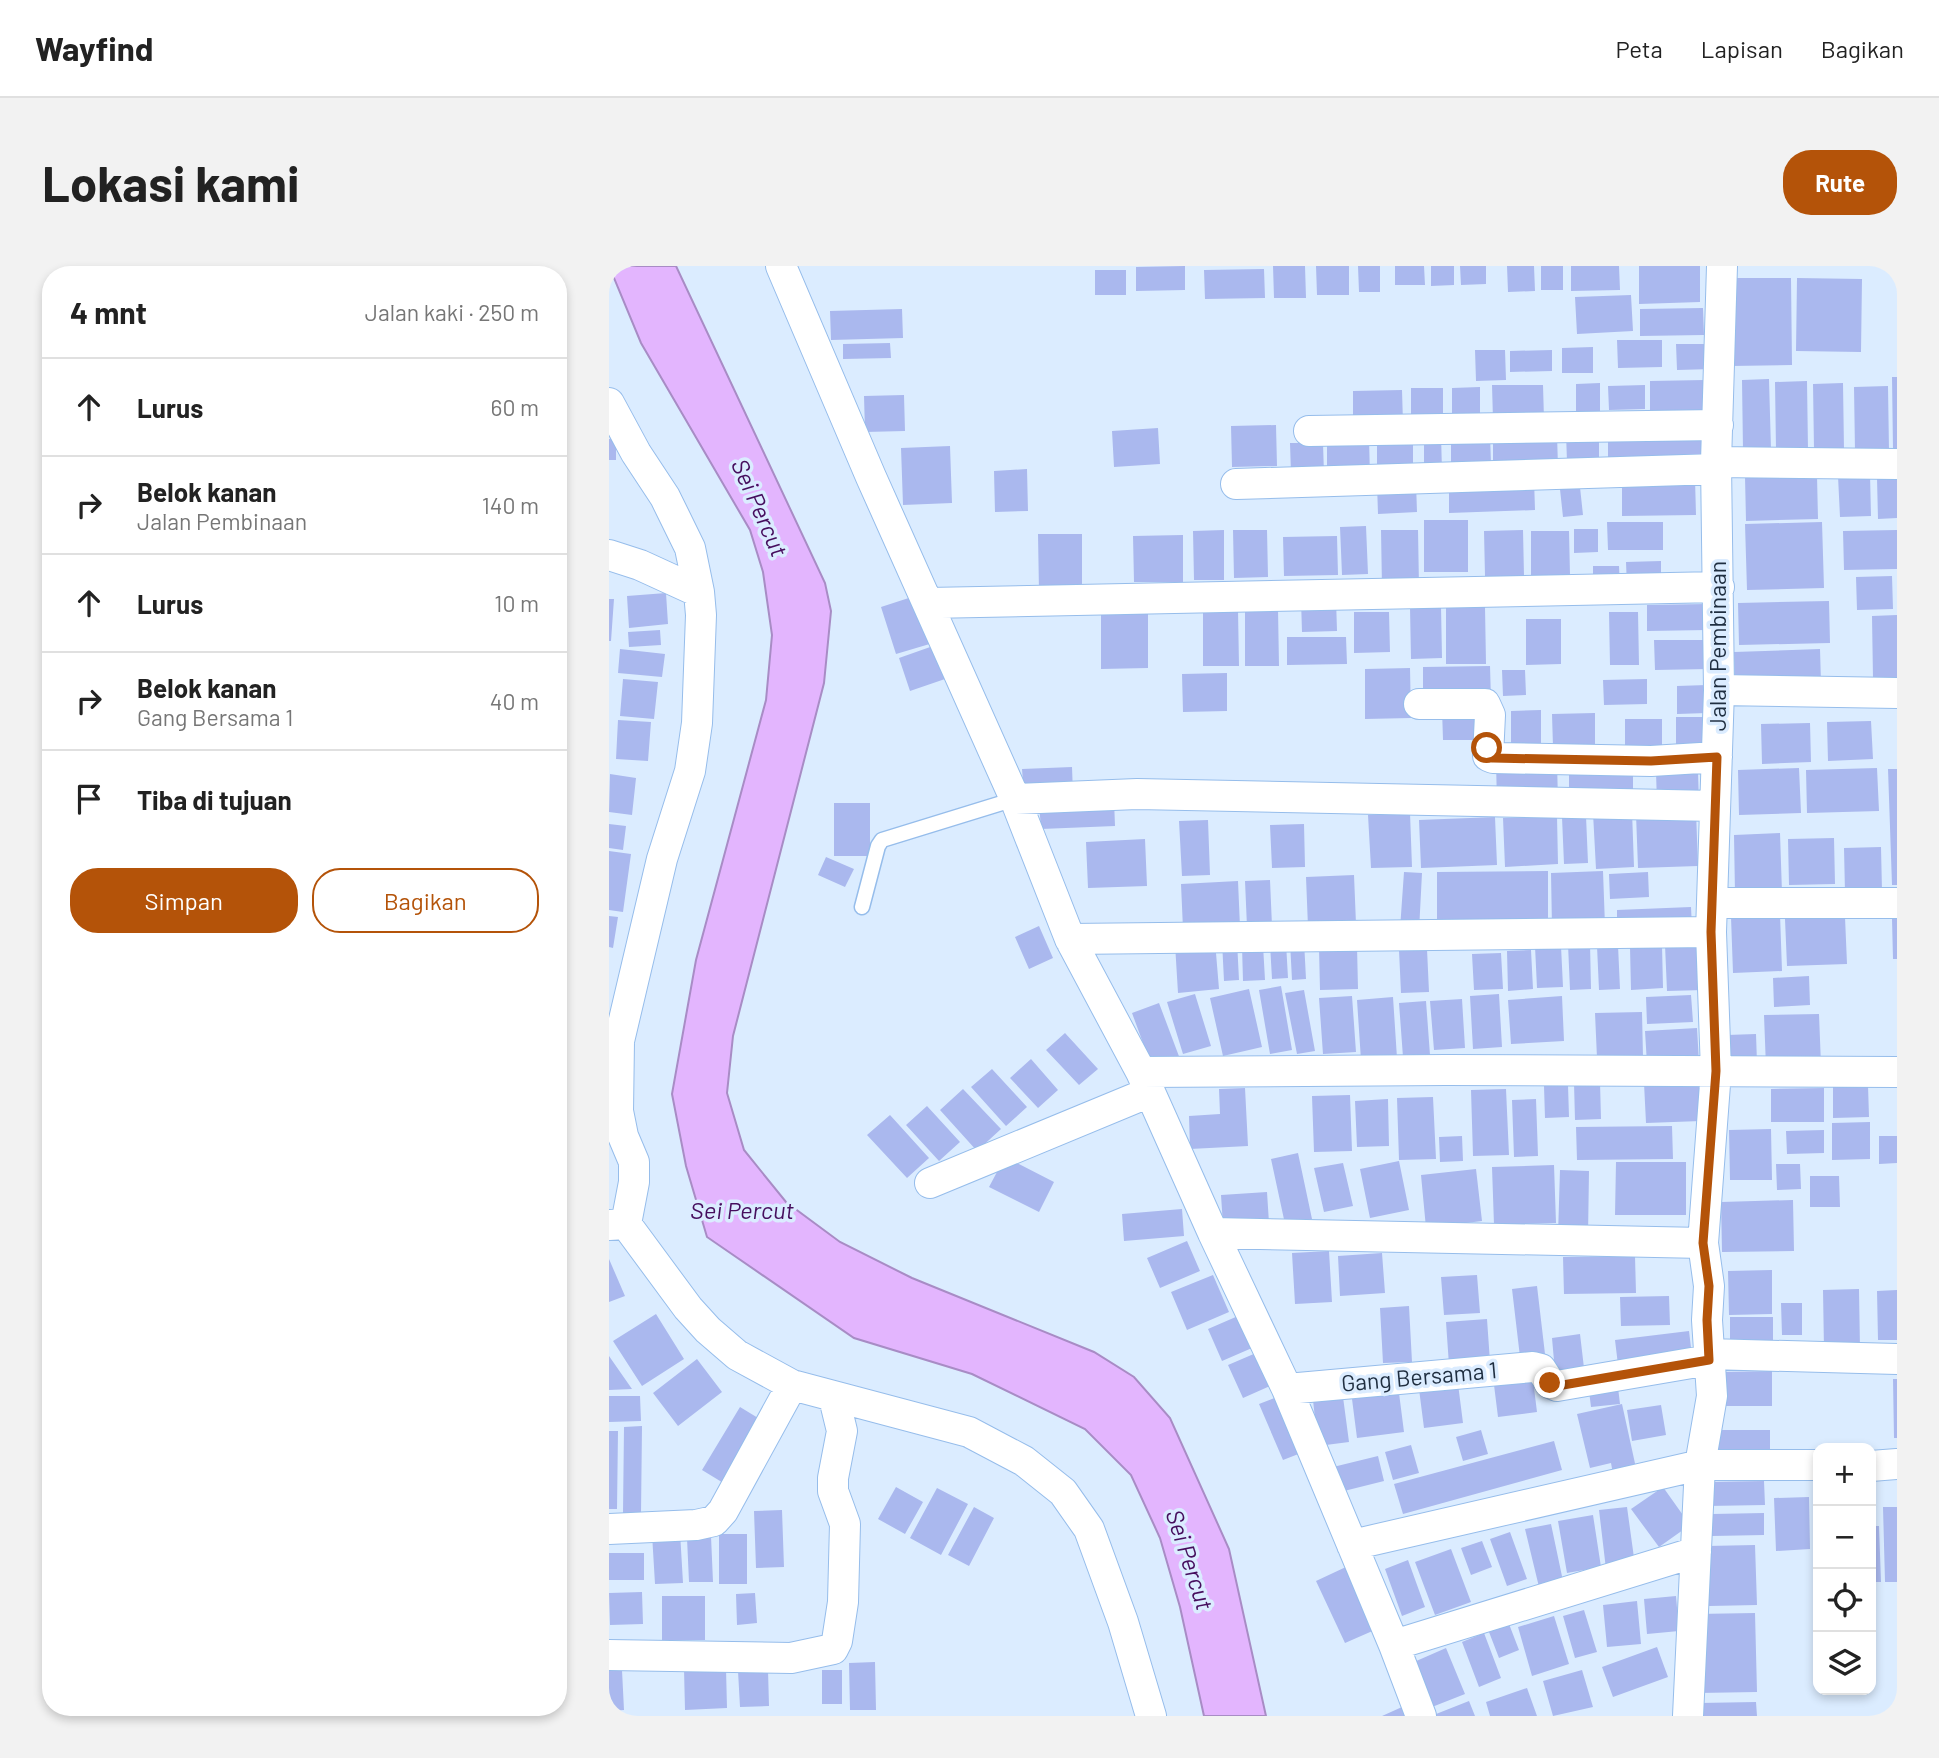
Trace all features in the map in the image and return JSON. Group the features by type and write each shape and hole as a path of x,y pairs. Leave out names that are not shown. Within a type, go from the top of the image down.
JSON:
{"street":[{"path":"781,266 870,477 1015,799 1070,939 1146,1082 1213,1233 1287,1389 1421,1716"},
{"name":"Jalan Pembinaan","path":"1688,1716 1700,1465 1712,1396 1707,1320 1709,1286 1703,1243 1716,1071 1711,932 1719,690 1716,466 1722,266"},
{"path":"609,403 636,453 665,497 690,548 701,615 697,723 691,771 621,979 618,1111 623,1136 634,1162 634,1182 618,1224 688,1308 737,1355 792,1385 969,1432 1024,1461 1063,1492 1089,1530 1123,1622 1151,1716"},
{"path":"1309,431 1718,425"},
{"path":"1236,484 1716,466 1897,464"},
{"path":"609,555 640,565 699,592"},
{"path":"928,603 1719,587"},
{"path":"1719,690 1897,693"},
{"path":"1419,704 1485,704 1490,715 1488,756 1493,758 1651,761 1717,757"},
{"path":"1015,799 1137,794 1715,807"},
{"path":"1712,903 1897,903"},
{"path":"1070,939 1711,932"},
{"path":"930,1183 1146,1082 1716,1071 1897,1072"},
{"path":"1213,1233 1703,1243"},
{"name":"Gang Bersama 1","path":"1287,1389 1533,1367 1541,1368 1550,1383 1557,1386 1709,1357 1897,1359"},
{"path":"609,1529 696,1525 714,1521 723,1511 792,1385"},
{"path":"609,1655 791,1658 833,1649 837,1641 843,1602 845,1524 833,1492 842,1431 834,1398"},
{"path":"1876,1465 1897,1464"},
{"path":"1352,1545 1700,1465 1813,1465"},
{"path":"1394,1645 1696,1552"}],"lane":[{"path":"862,907 878,846 882,840 1015,799"}],"water":[{"name":"Sei Percut","path":"609,266 676,266 825,583 831,611 824,683 733,1036 727,1093 744,1150 786,1202 840,1242 912,1278 1094,1352 1134,1377 1170,1418 1229,1549 1266,1716 1204,1716 1180,1607 1160,1538 1131,1475 1085,1429 972,1374 854,1338 707,1237 686,1166 672,1094 696,960 766,700 772,635 763,572 750,530 641,343"}],"building":[{"path":"1185,266 1185,290 1136,291 1136,267"},
{"path":"1273,266 1305,266 1306,298 1274,298"},
{"path":"1316,266 1349,266 1349,295 1317,295"},
{"path":"1358,266 1380,266 1380,292 1359,292"},
{"path":"1395,266 1424,266 1425,285 1395,285"},
{"path":"1431,266 1454,266 1454,285 1431,286"},
{"path":"1460,266 1486,266 1486,284 1461,285"},
{"path":"1507,266 1534,266 1535,291 1508,292"},
{"path":"1541,266 1563,266 1563,290 1541,290"},
{"path":"1571,266 1619,266 1620,290 1571,291"},
{"path":"1639,266 1700,266 1700,302 1639,304"},
{"path":"1264,269 1265,298 1205,299 1204,270"},
{"path":"1095,270 1126,270 1126,295 1095,295"},
{"path":"1729,278 1791,278 1792,365 1730,366"},
{"path":"1797,278 1862,279 1861,352 1796,351"},
{"path":"1631,295 1633,331 1577,334 1575,297"},
{"path":"1703,308 1704,335 1640,336 1640,309"},
{"path":"902,309 903,338 831,340 830,311"},
{"path":"1617,340 1662,340 1662,367 1618,368"},
{"path":"890,343 891,358 843,359 843,344"},
{"path":"1676,344 1713,344 1713,369 1677,370"},
{"path":"1593,347 1593,373 1562,373 1562,348"},
{"path":"1475,350 1505,350 1506,380 1476,381"},
{"path":"1552,350 1552,371 1510,372 1510,351"},
{"path":"1892,377 1897,377 1897,450 1893,450"},
{"path":"1769,379 1771,450 1743,451 1742,380"},
{"path":"1705,380 1706,415 1650,416 1650,381"},
{"path":"1807,381 1808,450 1776,450 1775,382"},
{"path":"1600,383 1600,414 1576,414 1576,384"},
{"path":"1843,383 1844,450 1814,450 1813,384"},
{"path":"1492,385 1543,385 1544,419 1493,420"},
{"path":"1645,385 1645,409 1609,410 1608,386"},
{"path":"1888,386 1889,451 1855,452 1854,387"},
{"path":"1480,387 1480,419 1452,419 1452,388"},
{"path":"1411,388 1443,388 1443,417 1411,418"},
{"path":"1402,390 1403,423 1353,424 1353,391"},
{"path":"904,395 905,431 865,432 864,396"},
{"path":"1276,425 1277,466 1232,467 1231,426"},
{"path":"1158,428 1160,464 1114,467 1112,431"},
{"path":"1701,429 1702,467 1608,468 1608,430"},
{"path":"1566,433 1599,433 1599,462 1567,462"},
{"path":"1424,434 1441,434 1442,472 1424,472"},
{"path":"1451,434 1490,434 1491,464 1451,465"},
{"path":"1557,434 1558,467 1493,468 1493,435"},
{"path":"1377,436 1413,436 1413,469 1377,470"},
{"path":"1369,437 1370,477 1327,477 1327,438"},
{"path":"609,439 616,439 616,460 609,460"},
{"path":"1290,443 1323,443 1324,474 1291,474"},
{"path":"950,446 952,503 903,505 901,448"},
{"path":"1027,469 1028,511 995,512 994,471"},
{"path":"1870,474 1871,516 1840,517 1838,476"},
{"path":"1817,475 1818,519 1746,521 1745,477"},
{"path":"1897,477 1897,518 1878,519 1877,478"},
{"path":"1579,478 1583,515 1563,517 1559,480"},
{"path":"1695,478 1696,515 1622,516 1622,480"},
{"path":"1534,479 1535,510 1449,513 1449,482"},
{"path":"1416,482 1417,512 1378,514 1377,484"},
{"path":"1424,520 1468,520 1468,572 1424,572"},
{"path":"1607,522 1663,522 1663,550 1608,550"},
{"path":"1822,522 1824,588 1747,590 1745,524"},
{"path":"1366,526 1368,574 1342,575 1340,527"},
{"path":"1574,529 1598,529 1598,552 1574,553"},
{"path":"1224,530 1224,580 1194,580 1193,531"},
{"path":"1233,530 1267,530 1268,577 1234,578"},
{"path":"1381,530 1418,530 1419,587 1382,588"},
{"path":"1523,530 1524,576 1485,576 1484,531"},
{"path":"1897,530 1897,569 1844,570 1843,531"},
{"path":"1531,531 1569,531 1570,575 1531,576"},
{"path":"1038,534 1082,534 1082,591 1039,592"},
{"path":"1183,535 1183,582 1134,582 1133,536"},
{"path":"1337,536 1338,575 1284,576 1283,537"},
{"path":"1661,561 1661,587 1627,587 1626,562"},
{"path":"1593,566 1619,566 1620,587 1593,587"},
{"path":"1892,576 1893,609 1857,610 1856,577"},
{"path":"666,593 668,624 629,628 627,596"},
{"path":"918,595 933,643 896,654 881,607"},
{"path":"609,599 614,599 611,641 609,641"},
{"path":"1336,599 1337,631 1302,632 1301,600"},
{"path":"1829,601 1830,643 1739,645 1738,603"},
{"path":"1707,604 1707,630 1647,631 1647,605"},
{"path":"1441,606 1442,658 1411,659 1410,607"},
{"path":"1485,607 1486,664 1446,664 1446,608"},
{"path":"1148,609 1148,668 1101,669 1101,610"},
{"path":"1245,609 1278,609 1279,666 1245,666"},
{"path":"1238,610 1239,666 1203,666 1203,611"},
{"path":"1354,612 1389,612 1390,652 1354,653"},
{"path":"1609,612 1638,612 1639,665 1610,665"},
{"path":"1897,615 1897,678 1873,679 1872,616"},
{"path":"1526,619 1561,619 1561,664 1526,665"},
{"path":"660,630 661,645 629,647 628,632"},
{"path":"1287,637 1346,637 1347,664 1287,665"},
{"path":"1654,640 1709,640 1709,669 1655,670"},
{"path":"933,646 945,679 910,691 899,658"},
{"path":"620,649 665,654 662,677 618,673"},
{"path":"1820,649 1821,683 1735,686 1734,652"},
{"path":"1490,666 1491,700 1423,701 1423,667"},
{"path":"1410,668 1411,718 1365,719 1365,669"},
{"path":"1502,670 1525,670 1526,695 1503,696"},
{"path":"1227,673 1227,711 1183,712 1182,674"},
{"path":"623,679 658,682 654,719 620,716"},
{"path":"1647,679 1647,704 1604,705 1603,680"},
{"path":"1707,685 1707,713 1677,714 1677,686"},
{"path":"1486,708 1486,740 1443,740 1442,709"},
{"path":"1541,710 1541,746 1511,746 1511,711"},
{"path":"1595,713 1595,747 1553,747 1552,714"},
{"path":"1676,717 1713,717 1713,744 1676,744"},
{"path":"1625,719 1662,719 1662,745 1625,746"},
{"path":"618,720 651,722 648,761 616,759"},
{"path":"1871,721 1873,759 1828,761 1827,722"},
{"path":"1810,723 1811,762 1762,764 1761,724"},
{"path":"1557,761 1558,802 1497,803 1496,762"},
{"path":"1633,762 1633,802 1569,803 1569,763"},
{"path":"1072,767 1073,794 1024,795 1022,769"},
{"path":"1799,768 1801,813 1739,815 1738,770"},
{"path":"1877,768 1879,811 1807,813 1806,770"},
{"path":"1888,769 1897,769 1897,885 1892,885"},
{"path":"1656,772 1698,772 1699,803 1657,803"},
{"path":"610,774 636,778 632,815 609,812"},
{"path":"1114,800 1115,826 1041,829 1039,803"},
{"path":"834,803 870,803 870,856 834,856"},
{"path":"1632,811 1634,867 1596,869 1593,813"},
{"path":"1696,811 1698,866 1638,868 1636,814"},
{"path":"1410,813 1412,867 1371,868 1368,815"},
{"path":"1557,816 1558,864 1505,867 1503,818"},
{"path":"1586,816 1588,863 1564,864 1562,817"},
{"path":"1495,817 1497,865 1421,868 1419,820"},
{"path":"1208,820 1210,875 1182,876 1179,821"},
{"path":"609,824 626,826 623,850 609,848"},
{"path":"1304,824 1305,867 1272,868 1270,825"},
{"path":"1780,833 1782,893 1735,894 1734,835"},
{"path":"1834,838 1835,884 1789,885 1788,839"},
{"path":"1145,839 1147,886 1088,888 1086,842"},
{"path":"1881,847 1882,891 1845,893 1844,848"},
{"path":"609,851 631,854 623,912 609,910"},
{"path":"826,857 854,869 845,887 818,875"},
{"path":"1548,871 1548,927 1437,929 1437,872"},
{"path":"1603,871 1605,926 1552,928 1551,873"},
{"path":"1404,872 1422,873 1419,931 1400,929"},
{"path":"1648,872 1649,897 1610,899 1609,874"},
{"path":"1354,875 1356,924 1308,927 1306,877"},
{"path":"1270,880 1272,926 1247,927 1245,881"},
{"path":"1238,881 1240,927 1183,929 1181,884"},
{"path":"1691,907 1692,927 1617,930 1617,910"},
{"path":"1780,914 1782,971 1733,973 1731,917"},
{"path":"609,916 618,917 613,948 609,947"},
{"path":"1845,917 1847,964 1787,966 1785,919"},
{"path":"1892,919 1897,919 1897,959 1893,959"},
{"path":"1039,926 1053,958 1029,969 1015,937"},
{"path":"1215,941 1219,989 1178,993 1175,944"},
{"path":"1222,941 1237,941 1239,980 1224,981"},
{"path":"1304,941 1306,979 1292,980 1290,942"},
{"path":"1286,943 1288,978 1272,979 1270,944"},
{"path":"1590,943 1591,989 1570,990 1568,944"},
{"path":"1702,943 1704,990 1667,991 1665,945"},
{"path":"1263,945 1265,980 1243,981 1242,946"},
{"path":"1618,945 1620,989 1599,990 1597,946"},
{"path":"1662,945 1663,988 1631,990 1630,947"},
{"path":"1357,946 1358,989 1320,990 1319,948"},
{"path":"1535,946 1561,946 1563,987 1537,988"},
{"path":"1427,949 1429,992 1401,993 1399,950"},
{"path":"1531,950 1533,989 1508,991 1507,951"},
{"path":"1501,953 1503,989 1474,990 1472,954"},
{"path":"1809,976 1810,1005 1774,1007 1773,978"},
{"path":"1281,986 1292,1050 1270,1054 1259,990"},
{"path":"1249,989 1262,1047 1223,1056 1210,998"},
{"path":"1304,990 1315,1051 1297,1054 1285,993"},
{"path":"1195,994 1211,1046 1183,1054 1167,1002"},
{"path":"1499,994 1502,1047 1473,1049 1470,996"},
{"path":"1691,995 1693,1022 1647,1024 1646,997"},
{"path":"1352,996 1356,1052 1323,1054 1319,998"},
{"path":"1562,996 1564,1041 1511,1044 1508,1000"},
{"path":"1393,997 1397,1058 1361,1060 1357,1000"},
{"path":"1462,999 1465,1048 1434,1050 1430,1001"},
{"path":"1426,1001 1430,1055 1403,1057 1399,1003"},
{"path":"1159,1003 1180,1059 1153,1070 1132,1013"},
{"path":"1642,1012 1643,1057 1597,1058 1595,1013"},
{"path":"1819,1014 1821,1065 1766,1067 1764,1015"},
{"path":"1697,1028 1699,1062 1647,1064 1645,1031"},
{"path":"1065,1033 1098,1069 1079,1085 1046,1050"},
{"path":"1756,1034 1757,1063 1728,1064 1727,1035"},
{"path":"1031,1059 1058,1090 1038,1108 1010,1078"},
{"path":"992,1069 1027,1107 1006,1126 971,1087"},
{"path":"1699,1081 1701,1121 1646,1123 1644,1083"},
{"path":"1600,1082 1601,1119 1575,1120 1574,1083"},
{"path":"1568,1085 1569,1117 1545,1118 1544,1086"},
{"path":"1868,1085 1869,1117 1833,1118 1833,1086"},
{"path":"1245,1088 1248,1146 1190,1149 1189,1116 1220,1114 1219,1089"},
{"path":"1824,1088 1824,1122 1771,1122 1771,1089"},
{"path":"963,1089 1001,1129 977,1151 940,1110"},
{"path":"1506,1089 1509,1155 1473,1156 1471,1090"},
{"path":"1350,1095 1352,1151 1314,1152 1312,1096"},
{"path":"1433,1097 1436,1159 1399,1160 1397,1098"},
{"path":"1388,1099 1389,1146 1357,1147 1355,1101"},
{"path":"1536,1099 1538,1156 1514,1157 1512,1100"},
{"path":"927,1106 960,1142 939,1161 906,1125"},
{"path":"890,1115 929,1158 907,1178 867,1135"},
{"path":"1870,1122 1870,1159 1832,1160 1832,1123"},
{"path":"1672,1126 1673,1159 1577,1160 1576,1127"},
{"path":"1771,1129 1772,1180 1730,1180 1729,1130"},
{"path":"1824,1130 1824,1153 1787,1154 1786,1131"},
{"path":"1462,1136 1463,1161 1440,1162 1439,1137"},
{"path":"1879,1136 1897,1136 1897,1163 1879,1164"},
{"path":"1298,1153 1312,1219 1285,1224 1271,1159"},
{"path":"1005,1157 1054,1182 1039,1212 989,1187"},
{"path":"1399,1161 1409,1210 1370,1218 1360,1169"},
{"path":"1616,1162 1686,1162 1686,1215 1615,1215"},
{"path":"1343,1163 1353,1206 1324,1212 1314,1168"},
{"path":"1776,1164 1800,1164 1801,1189 1777,1190"},
{"path":"1554,1165 1556,1223 1494,1225 1492,1167"},
{"path":"1476,1169 1482,1221 1426,1228 1421,1175"},
{"path":"1560,1170 1589,1171 1588,1236 1558,1235"},
{"path":"1810,1176 1839,1176 1840,1207 1810,1207"},
{"path":"1267,1192 1269,1223 1223,1225 1221,1195"},
{"path":"1793,1200 1794,1251 1722,1252 1721,1202"},
{"path":"1182,1209 1184,1236 1124,1241 1122,1214"},
{"path":"1187,1241 1200,1271 1160,1288 1147,1258"},
{"path":"1329,1251 1332,1302 1295,1304 1292,1253"},
{"path":"1382,1253 1385,1293 1340,1296 1338,1256"},
{"path":"1635,1256 1636,1293 1564,1294 1563,1257"},
{"path":"609,1259 625,1296 609,1302"},
{"path":"1772,1270 1772,1314 1729,1315 1728,1271"},
{"path":"1213,1275 1229,1312 1187,1330 1171,1292"},
{"path":"1477,1275 1480,1313 1444,1315 1441,1277"},
{"path":"1537,1286 1545,1354 1520,1357 1512,1289"},
{"path":"1859,1289 1860,1349 1824,1350 1823,1290"},
{"path":"1897,1290 1897,1340 1878,1340 1877,1291"},
{"path":"1669,1296 1670,1325 1621,1326 1620,1297"},
{"path":"1781,1303 1802,1303 1802,1335 1782,1335"},
{"path":"1409,1306 1412,1362 1383,1363 1380,1308"},
{"path":"656,1314 684,1359 642,1386 613,1341"},
{"path":"1238,1316 1252,1348 1222,1361 1208,1329"},
{"path":"1730,1317 1773,1317 1773,1347 1730,1347"},
{"path":"1487,1319 1490,1362 1449,1365 1446,1322"},
{"path":"1689,1331 1692,1356 1618,1365 1615,1340"},
{"path":"1580,1334 1584,1368 1555,1372 1552,1338"},
{"path":"1256,1353 1270,1386 1243,1398 1228,1365"},
{"path":"609,1356 632,1389 609,1390"},
{"path":"697,1359 722,1392 678,1426 653,1393"},
{"path":"1772,1371 1772,1406 1722,1406 1721,1372"},
{"path":"1617,1379 1620,1404 1591,1407 1588,1383"},
{"path":"1893,1379 1897,1379 1897,1438 1894,1438"},
{"path":"1533,1380 1537,1412 1498,1417 1494,1385"},
{"path":"1458,1384 1463,1423 1424,1428 1419,1389"},
{"path":"1399,1393 1404,1432 1357,1438 1352,1399"},
{"path":"609,1396 640,1396 641,1421 609,1422"},
{"path":"1277,1397 1301,1453 1283,1460 1259,1404"},
{"path":"1343,1397 1349,1442 1318,1446 1313,1400"},
{"path":"1622,1404 1636,1468 1613,1474 1611,1463 1590,1468 1577,1414"},
{"path":"1661,1405 1666,1435 1632,1441 1627,1410"},
{"path":"740,1407 763,1421 725,1484 702,1470"},
{"path":"642,1426 641,1514 623,1513 624,1427"},
{"path":"1481,1430 1488,1454 1463,1461 1456,1437"},
{"path":"1715,1430 1770,1430 1770,1453 1715,1454"},
{"path":"609,1431 618,1431 617,1509 609,1509"},
{"path":"1554,1441 1562,1470 1403,1514 1394,1484"},
{"path":"1411,1445 1419,1473 1393,1480 1385,1452"},
{"path":"1378,1456 1384,1481 1336,1493 1329,1468"},
{"path":"1764,1481 1765,1505 1707,1506 1706,1482"},
{"path":"896,1487 923,1502 905,1534 878,1519"},
{"path":"1663,1487 1690,1525 1659,1547 1631,1509"},
{"path":"937,1488 968,1504 941,1555 910,1538"},
{"path":"1809,1497 1810,1549 1776,1551 1774,1498"},
{"path":"974,1507 994,1518 969,1566 948,1555"},
{"path":"1627,1507 1635,1565 1606,1569 1599,1510"},
{"path":"1883,1507 1897,1507 1897,1582 1885,1582"},
{"path":"782,1510 784,1567 756,1568 754,1511"},
{"path":"1764,1513 1764,1535 1712,1536 1712,1514"},
{"path":"1593,1515 1601,1567 1567,1573 1558,1521"},
{"path":"1551,1524 1563,1581 1539,1587 1525,1529"},
{"path":"1876,1526 1879,1526 1881,1582 1876,1582"},
{"path":"680,1532 683,1583 655,1584 652,1534"},
{"path":"1510,1532 1527,1579 1507,1586 1490,1539"},
{"path":"719,1534 747,1534 747,1584 719,1584"},
{"path":"711,1536 713,1582 689,1582 687,1538"},
{"path":"1482,1541 1492,1567 1471,1575 1461,1548"},
{"path":"1755,1545 1757,1605 1709,1606 1707,1546"},
{"path":"1451,1549 1471,1602 1435,1615 1415,1562"},
{"path":"609,1553 644,1553 644,1580 609,1580"},
{"path":"1408,1560 1425,1607 1402,1616 1385,1569"},
{"path":"1348,1566 1377,1629 1345,1643 1316,1581"},
{"path":"642,1592 643,1624 610,1625 609,1593"},
{"path":"755,1593 757,1623 737,1625 736,1594"},
{"path":"662,1596 705,1596 705,1640 662,1640"},
{"path":"1676,1596 1679,1631 1647,1634 1644,1599"},
{"path":"1637,1601 1641,1644 1607,1647 1603,1605"},
{"path":"1584,1610 1597,1652 1575,1658 1563,1616"},
{"path":"1755,1613 1757,1692 1698,1693 1696,1614"},
{"path":"1554,1616 1569,1664 1532,1676 1518,1627"},
{"path":"1509,1624 1519,1650 1499,1658 1489,1632"},
{"path":"1484,1633 1501,1678 1479,1687 1462,1642"},
{"path":"1657,1647 1668,1677 1613,1697 1602,1667"},
{"path":"1446,1648 1465,1694 1432,1707 1414,1662"},
{"path":"875,1662 876,1710 850,1710 849,1663"},
{"path":"726,1668 727,1708 685,1710 684,1669"},
{"path":"622,1670 624,1710 609,1711 609,1671"},
{"path":"768,1670 769,1706 740,1707 738,1671"},
{"path":"822,1670 842,1670 842,1704 822,1704"},
{"path":"1582,1670 1593,1707 1553,1716 1543,1681"},
{"path":"1527,1688 1537,1716 1490,1716 1486,1702"},
{"path":"1469,1701 1475,1716 1431,1716"},
{"path":"1756,1702 1757,1716 1700,1716 1699,1703"},
{"path":"1402,1707 1407,1716 1382,1716"}],"route":[{"path":"1487,748 1488,756 1493,758 1651,761 1717,757 1711,932 1716,1071 1703,1243 1709,1286 1709,1360 1557,1386 1550,1383"}]}
